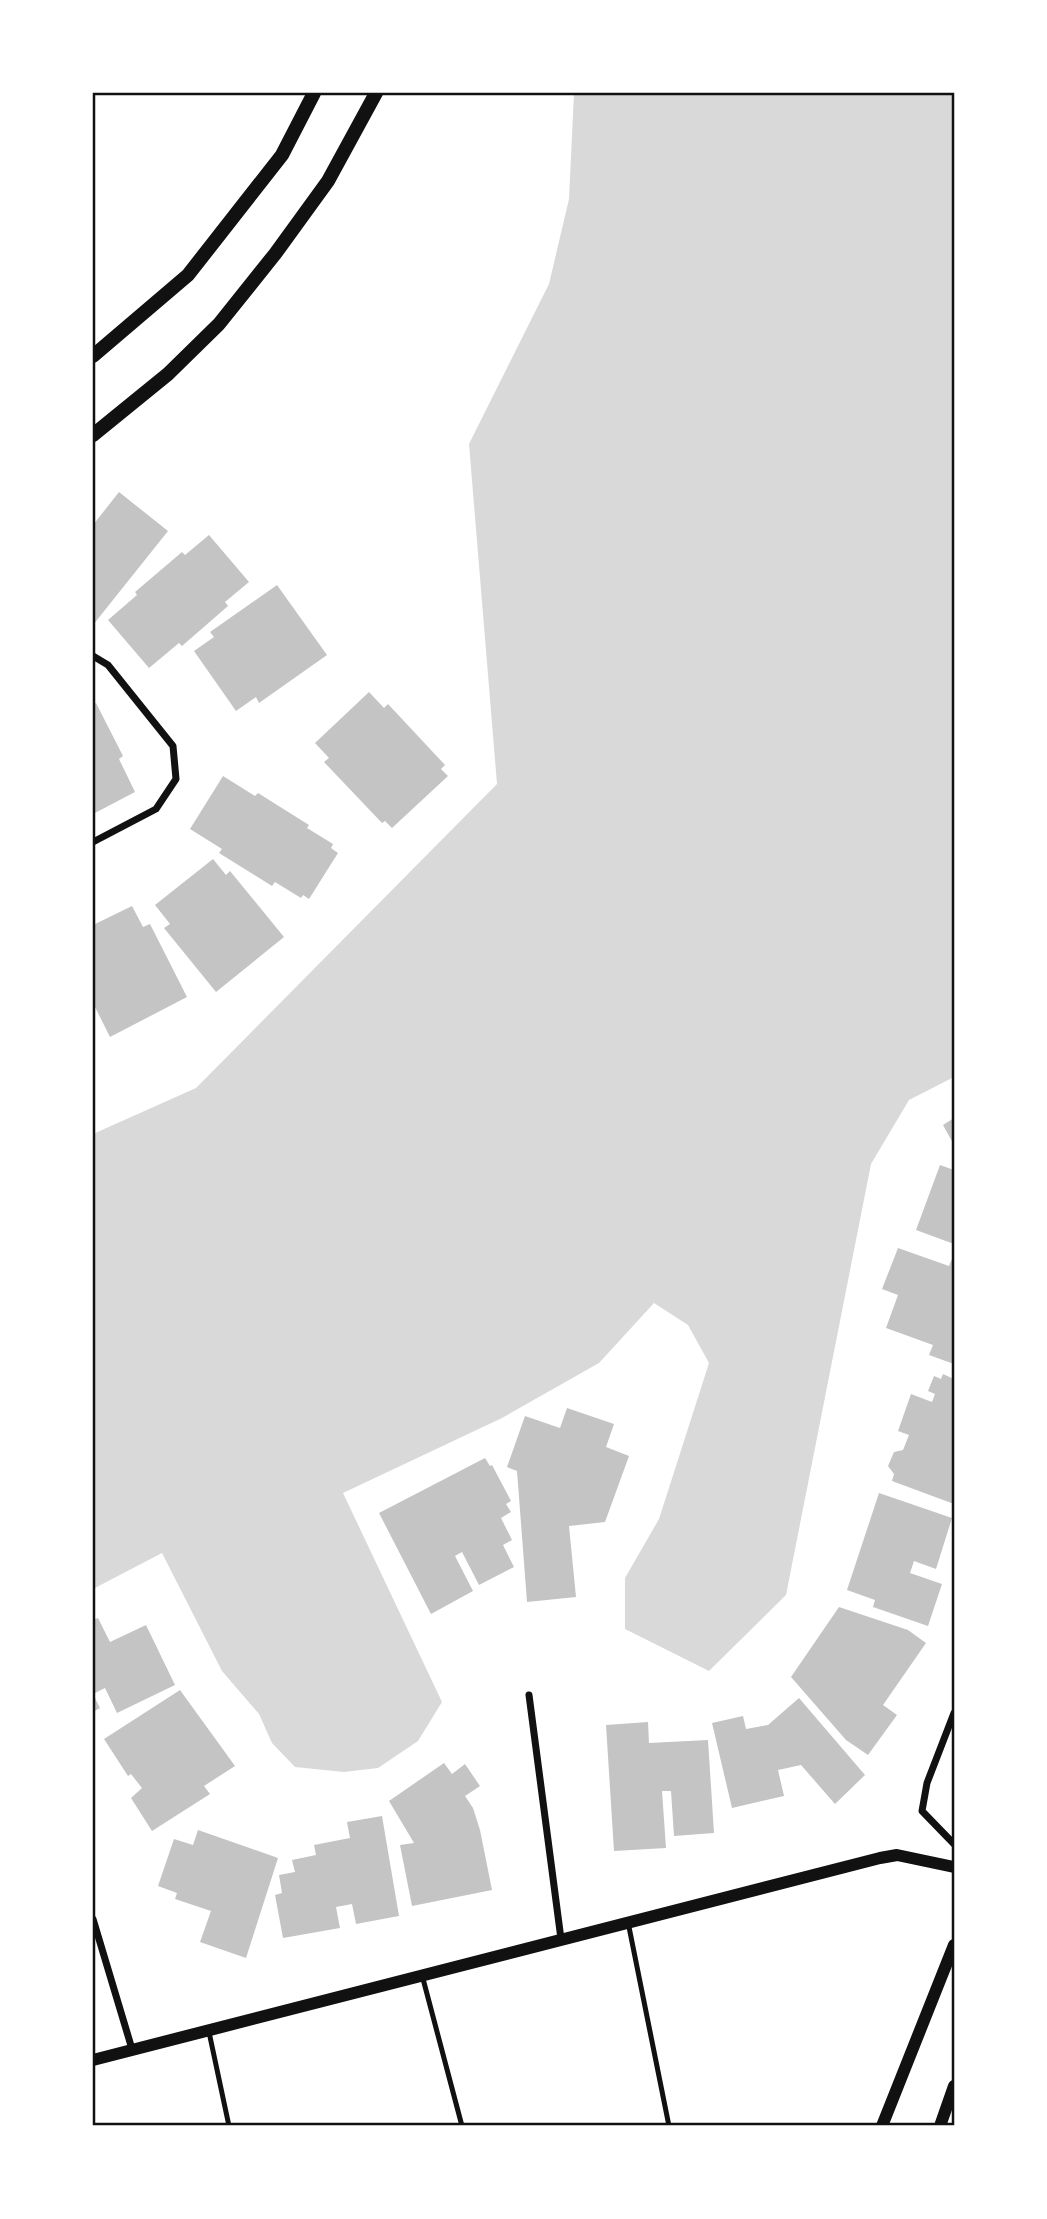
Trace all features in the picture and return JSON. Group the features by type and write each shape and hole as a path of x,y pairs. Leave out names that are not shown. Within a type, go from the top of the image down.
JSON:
{"main road":[{"path":"93,356 188,275 282,155 314,93"},
{"path":"93,435 168,374 219,324 275,254 328,181 376,93"}],"street":[{"path":"93,656 108,665 173,746 176,779 156,809 93,842"},
{"path":"529,1695 561,1940"},
{"path":"954,1713 927,1783 922,1811 954,1844"},
{"path":"93,2060 880,1858 897,1855 954,1867"},
{"path":"93,1919 132,2049"},
{"path":"882,2126 954,1945"},
{"path":"940,2126 954,2085"}],"lane":[{"path":"628,1922 669,2126"},
{"path":"422,1975 462,2126"},
{"path":"209,2029 229,2126"}],"shaded area":[{"path":"574,93 954,93 954,1077 909,1100 871,1164 786,1595 709,1671 625,1629 625,1578 659,1519 709,1363 688,1325 654,1303 599,1363 502,1418 343,1493 442,1702 418,1741 378,1768 344,1772 295,1767 272,1743 259,1714 222,1671 162,1553 93,1589 93,1134 196,1088 497,784 469,444 549,284 569,199"}],"building":[{"path":"119,492 168,531 93,625 93,525"},
{"path":"209,535 249,582 225,602 228,606 182,646 179,643 149,668 108,620 137,595 135,592 182,552 185,555"},
{"path":"277,585 327,655 259,703 256,697 236,711 194,651 214,637 210,632"},
{"path":"369,692 384,708 388,704 445,765 441,769 448,776 392,828 385,821 382,823 324,762 329,758 315,743"},
{"path":"96,703 123,756 119,759 135,792 93,814 93,705"},
{"path":"223,776 255,796 258,793 309,825 307,828 333,844 331,848 338,853 309,899 303,895 301,898 275,882 272,886 219,853 222,849 190,829"},
{"path":"213,859 226,875 230,871 284,937 216,992 164,928 170,924 155,905"},
{"path":"132,906 143,927 150,924 187,997 110,1037 93,1003 93,925"},
{"path":"954,1118 954,1145 943,1125"},
{"path":"940,1165 954,1170 954,1244 916,1230"},
{"path":"898,1248 949,1266 954,1254 954,1364 929,1355 933,1345 886,1328 898,1295 882,1289"},
{"path":"943,1374 954,1379 954,1504 892,1481 894,1474 888,1466 894,1452 903,1450 909,1435 898,1431 911,1394 932,1402 935,1394 928,1391 934,1376 941,1379"},
{"path":"567,1408 614,1424 606,1447 629,1456 605,1522 569,1526 576,1597 527,1602 517,1471 507,1467 525,1416 560,1428"},
{"path":"485,1458 490,1466 492,1465 511,1501 506,1504 511,1512 501,1518 512,1540 503,1545 514,1567 479,1585 462,1552 455,1556 473,1591 431,1614 379,1513"},
{"path":"879,1493 952,1518 936,1569 914,1561 910,1573 942,1584 928,1626 873,1607 875,1600 847,1590"},
{"path":"839,1607 908,1630 926,1643 883,1705 897,1715 868,1755 846,1740 791,1677"},
{"path":"98,1618 110,1642 146,1625 175,1685 117,1713 105,1688 93,1694 93,1620"},
{"path":"180,1690 235,1766 204,1786 210,1794 152,1831 131,1798 142,1788 131,1774 128,1776 104,1739"},
{"path":"93,1694 100,1708 93,1712"},
{"path":"799,1698 865,1775 835,1804 801,1765 778,1770 784,1796 732,1808 712,1723 743,1716 746,1729 768,1725"},
{"path":"648,1722 649,1743 708,1740 714,1833 674,1836 671,1791 662,1791 666,1848 614,1851 606,1725"},
{"path":"444,1763 452,1774 465,1764 480,1786 465,1796 473,1808 480,1830 492,1890 412,1906 400,1845 414,1843 389,1801"},
{"path":"382,1816 399,1916 356,1924 352,1904 336,1907 340,1928 283,1938 275,1895 282,1893 279,1875 295,1872 292,1860 316,1855 314,1845 350,1838 347,1822"},
{"path":"198,1830 278,1858 246,1958 200,1942 211,1911 175,1899 177,1893 158,1886 174,1839 193,1845"}]}
